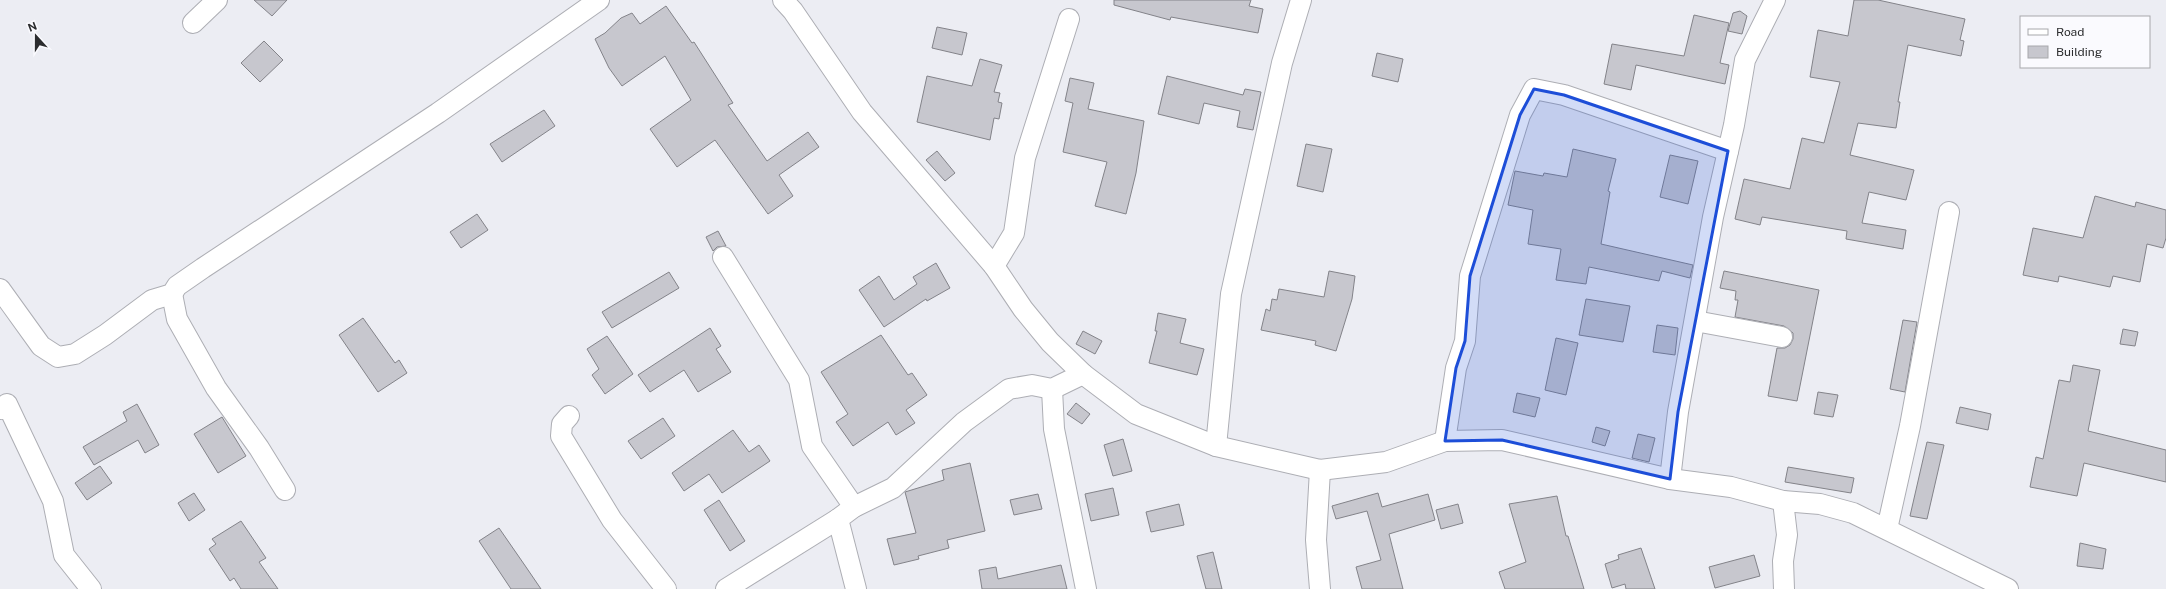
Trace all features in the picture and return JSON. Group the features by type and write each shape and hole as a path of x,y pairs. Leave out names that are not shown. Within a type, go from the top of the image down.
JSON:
{"street":[{"path":"193,23 217,0"},
{"path":"0,289 41,346 58,357 75,354 105,335 152,300 172,294 177,286 203,268 438,113 599,0"},
{"path":"1216,446 1231,294 1280,71 1301,0"},
{"path":"1670,479 1678,412 1713,217 1728,151 1745,60 1775,0"},
{"path":"791,4 862,112 994,266 1028,315 1050,342 1082,374 1136,414 1216,446 1320,470 1386,462 1445,441 1502,440 1670,479 1731,487 1783,501 1820,504 1853,513 2008,589"},
{"path":"994,266 1014,233 1025,158 1069,19"},
{"path":"1445,441 1456,368 1465,341 1470,276 1520,115 1534,89 1564,95 1728,151"},
{"path":"1887,530 1910,426 1949,212"},
{"path":"723,257 799,380 812,446 854,507"},
{"path":"172,294 177,319 216,388 259,448 285,490"},
{"path":"1695,320 1782,337"},
{"path":"726,589 838,519 854,507 893,488 964,422 1010,389 1032,384 1052,389 1082,374"},
{"path":"1052,389 1054,430 1086,589"},
{"path":"0,409 7,404 53,501 64,554 91,589"},
{"path":"569,416 562,424 561,436 612,520 666,589"},
{"path":"1320,470 1316,540 1320,589"},
{"path":"1783,501 1787,535 1783,561 1784,589"},
{"path":"838,519 856,589"}],"highlighted area":[{"path":"1534,89 1564,95 1728,151 1678,412 1670,479 1502,440 1445,441 1456,368 1465,341 1470,276 1520,115"}],"building":[{"path":"254,0 287,0 272,16"},
{"path":"1114,0 1251,0 1249,6 1263,9 1258,33 1171,17 1170,20 1114,5"},
{"path":"1854,0 1878,0 1965,19 1960,40 1964,41 1961,56 1908,45 1898,102 1900,102 1896,128 1858,123 1850,155 1914,170 1906,200 1869,192 1862,223 1906,230 1903,249 1846,239 1847,231 1762,217 1760,225 1735,219 1744,179 1790,189 1802,138 1824,143 1840,82 1810,77 1818,30 1848,36"},
{"path":"666,6 692,43 694,42 733,103 728,105 767,161 808,132 819,147 779,175 793,196 768,214 715,140 677,167 650,129 691,100 665,56 622,86 609,68 595,39 605,33 621,18 632,13 640,24"},
{"path":"1740,11 1747,16 1742,34 1728,31 1733,13"},
{"path":"1694,15 1729,23 1720,63 1729,65 1725,84 1636,65 1631,90 1604,84 1612,44 1684,56"},
{"path":"937,27 967,33 962,55 932,48"},
{"path":"264,41 283,60 260,82 241,63"},
{"path":"1377,53 1403,59 1398,82 1372,76"},
{"path":"980,59 1002,65 994,92 1000,93 998,102 1002,103 999,119 994,118 990,140 917,122 927,76 972,86"},
{"path":"1167,76 1243,95 1245,89 1261,92 1253,130 1237,127 1240,111 1204,103 1199,124 1158,114"},
{"path":"1070,78 1094,83 1088,109 1144,121 1136,173 1126,214 1095,206 1107,162 1063,152 1073,103 1065,101"},
{"path":"544,110 555,126 502,162 490,144"},
{"path":"1306,144 1332,149 1323,192 1297,186"},
{"path":"1573,149 1616,159 1608,191 1610,192 1601,244 1693,265 1690,278 1662,271 1659,281 1589,267 1586,284 1556,280 1561,249 1528,244 1533,210 1508,205 1515,171 1543,176 1544,173 1567,177"},
{"path":"937,151 955,173 945,181 926,160"},
{"path":"1670,155 1698,161 1688,204 1660,197"},
{"path":"2095,196 2135,207 2136,202 2166,210 2166,238 2163,248 2147,244 2140,282 2113,276 2110,287 2059,276 2058,282 2023,275 2033,228 2083,238"},
{"path":"477,214 488,230 461,248 450,232"},
{"path":"718,231 726,246 717,247 713,251 706,237"},
{"path":"936,263 950,288 927,301 926,299 884,327 859,290 879,276 894,300 917,284 913,277"},
{"path":"1329,271 1355,276 1352,299 1336,351 1315,345 1316,341 1261,330 1266,309 1270,311 1272,299 1277,300 1279,289 1324,297"},
{"path":"1724,271 1819,290 1797,401 1768,396 1777,348 1785,348 1790,345 1793,339 1793,333 1784,326 1735,317 1738,300 1735,300 1736,291 1720,288"},
{"path":"669,272 679,288 612,328 602,312"},
{"path":"1586,299 1630,306 1623,342 1579,335"},
{"path":"1158,313 1186,319 1180,343 1204,349 1197,375 1149,363 1157,331 1155,331"},
{"path":"363,318 395,363 399,360 407,373 378,392 339,335"},
{"path":"1903,320 1917,322 1905,392 1890,389"},
{"path":"1657,325 1678,328 1675,355 1653,352"},
{"path":"710,328 721,346 716,349 731,372 698,392 684,370 650,392 638,375"},
{"path":"2123,329 2138,332 2135,346 2120,344"},
{"path":"1083,331 1102,341 1095,354 1076,344"},
{"path":"881,335 908,375 912,373 927,395 906,410 915,423 896,435 888,422 853,446 836,422 848,414 821,372"},
{"path":"607,336 633,374 605,394 592,375 599,369 587,349"},
{"path":"1556,338 1578,343 1566,395 1545,390"},
{"path":"2073,365 2100,370 2088,431 2166,450 2166,482 2084,463 2077,496 2030,487 2036,457 2043,459 2059,380 2070,382"},
{"path":"1818,392 1838,395 1833,417 1814,414"},
{"path":"1517,393 1540,398 1535,417 1513,412"},
{"path":"1076,403 1090,414 1082,424 1067,414"},
{"path":"137,404 159,445 145,453 138,440 94,465 83,447 127,421 123,412"},
{"path":"1960,407 1991,414 1988,430 1956,423"},
{"path":"222,417 246,456 218,473 194,434"},
{"path":"663,418 675,436 641,459 628,441"},
{"path":"1596,427 1610,431 1605,446 1592,442"},
{"path":"733,430 749,452 759,445 770,461 722,493 709,474 684,491 672,473"},
{"path":"1638,434 1655,438 1649,462 1632,458"},
{"path":"1123,439 1132,471 1113,476 1104,445"},
{"path":"1927,442 1944,445 1927,519 1910,516"},
{"path":"970,463 985,531 947,540 949,548 918,556 919,559 894,565 887,539 916,533 905,492 944,480 942,470"},
{"path":"100,466 112,483 87,500 75,483"},
{"path":"1788,467 1854,478 1851,493 1785,482"},
{"path":"1113,488 1119,515 1091,521 1085,494"},
{"path":"194,493 205,510 189,521 178,503"},
{"path":"1378,493 1382,507 1428,494 1435,520 1389,534 1403,589 1362,589 1356,567 1381,560 1367,511 1336,519 1332,506"},
{"path":"1038,494 1042,509 1014,515 1010,500"},
{"path":"1557,496 1566,536 1568,536 1584,589 1505,589 1499,572 1526,562 1509,504"},
{"path":"719,500 745,541 730,551 704,510"},
{"path":"1179,504 1184,525 1151,532 1146,512"},
{"path":"1458,504 1463,523 1441,529 1436,510"},
{"path":"241,521 266,558 259,562 278,589 241,589 234,578 230,581 209,549 216,544 212,539"},
{"path":"499,528 541,589 511,589 479,541"},
{"path":"2080,543 2106,549 2103,569 2077,566"},
{"path":"1641,548 1655,589 1626,589 1625,584 1612,588 1605,564 1619,559 1618,555"},
{"path":"1213,552 1222,589 1206,589 1197,556"},
{"path":"1754,555 1760,576 1715,588 1709,567"},
{"path":"1061,565 1067,589 982,589 979,570 996,567 998,579"}]}
